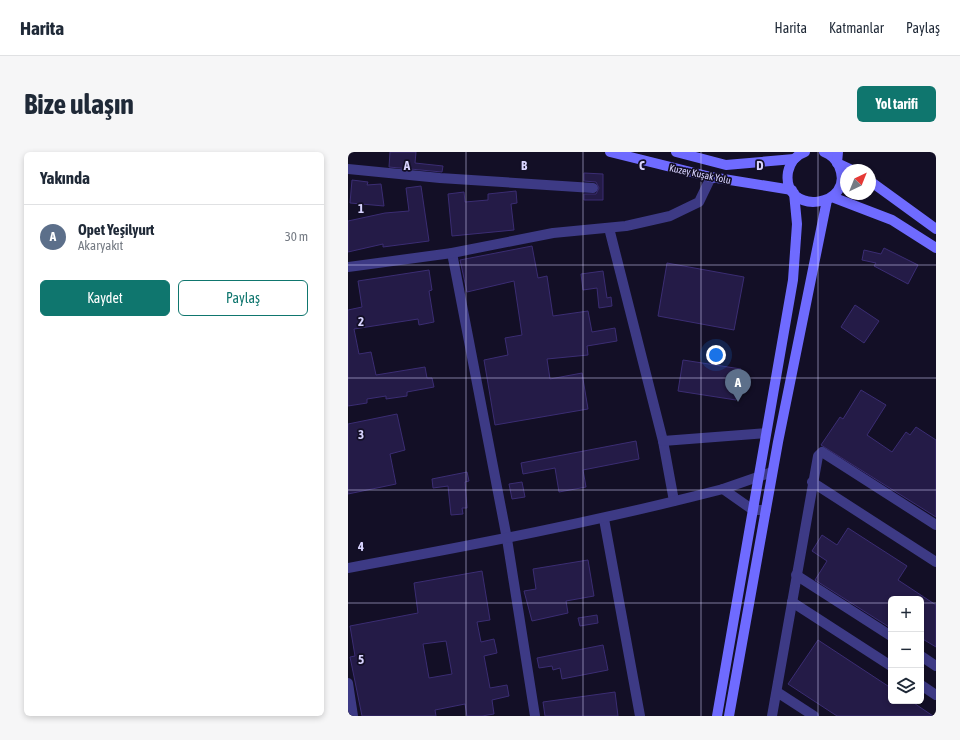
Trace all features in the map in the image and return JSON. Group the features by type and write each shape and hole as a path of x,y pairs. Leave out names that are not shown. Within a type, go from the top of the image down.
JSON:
{"street":[{"name":"Kuzey Kuşak Yolu","path":"610,152 711,178 793,192 808,202 816,203 830,198"},
{"name":"Kuzey Kuşak Yolu","path":"676,152 726,165 763,161 800,154"},
{"path":"729,716 772,472 830,198 840,183 841,174 837,163 824,152"},
{"path":"837,163 838,152"},
{"path":"717,716 795,259 797,224 793,192 788,176 789,168 800,154"},
{"path":"348,170 440,178 593,188"},
{"path":"348,267 452,253 553,233 626,226 670,216 699,202 711,178"},
{"path":"876,185 936,229"},
{"path":"830,198 892,220 936,248"},
{"path":"609,228 663,441 674,501"},
{"path":"452,253 507,539 535,716"},
{"path":"663,441 766,433"},
{"path":"772,716 812,482 818,456 822,452 936,525"},
{"path":"348,568 507,539 604,519 723,489 772,472"},
{"path":"812,482 936,562"},
{"path":"723,489 753,510 766,510"},
{"path":"604,519 640,716"},
{"path":"796,575 888,634"},
{"path":"792,602 888,664"},
{"path":"924,658 936,666"},
{"path":"348,683 353,716"},
{"path":"924,687 936,695"},
{"path":"776,692 814,716"}],"building":[{"path":"390,152 416,152 415,163 443,166 442,172 389,167"},
{"path":"584,173 603,174 603,200 584,200 584,194 596,194 599,188 596,182 584,181"},
{"path":"352,180 368,182 367,185 381,184 384,206 350,203"},
{"path":"421,186 429,241 383,247 383,244 348,252 348,221 385,213 409,211 406,188"},
{"path":"516,191 517,203 511,204 514,230 452,236 448,194 464,192 465,202 488,200 488,194"},
{"path":"532,246 538,278 547,276 553,316 588,311 592,332 615,328 617,341 587,346 588,355 547,359 550,379 582,373 588,409 495,425 484,360 508,355 505,338 522,335 514,281 467,292 460,260"},
{"path":"884,248 918,265 908,284 874,266 876,263 862,260 864,250 881,254"},
{"path":"667,263 744,277 734,330 658,316"},
{"path":"429,270 432,290 429,291 434,322 419,325 418,319 354,329 359,354 371,352 376,375 425,367 427,378 432,378 434,387 407,392 407,396 386,399 386,396 367,399 367,403 348,406 348,310 362,307 358,281"},
{"path":"603,271 607,298 611,297 612,306 599,308 597,288 583,290 581,274"},
{"path":"855,305 879,321 864,343 841,327"},
{"path":"683,360 741,369 736,400 678,391"},
{"path":"861,390 886,405 867,435 892,452 906,432 910,435 916,427 936,440 936,517 821,445 840,417 843,419"},
{"path":"397,414 405,450 390,454 396,484 348,494 348,424"},
{"path":"636,441 639,459 583,470 586,487 559,492 555,468 523,474 521,463"},
{"path":"467,472 469,481 465,482 467,508 462,508 463,514 451,515 448,486 433,488 432,479"},
{"path":"522,482 525,497 512,499 509,484"},
{"path":"848,528 907,566 898,580 922,596 888,596 888,626 815,580 827,561 812,551 822,535 837,545"},
{"path":"588,560 594,596 566,601 568,613 532,621 524,591 536,589 533,569"},
{"path":"482,571 490,620 477,622 481,642 494,639 497,653 484,656 490,688 507,685 509,696 492,700 494,714 467,716 465,704 435,710 436,716 362,716 350,657 355,656 350,626 418,613 414,583","holes":["446,641 452,674 429,678 423,644"]},
{"path":"924,597 936,605 936,647 924,640"},
{"path":"597,615 598,623 580,626 578,618"},
{"path":"818,640 888,686 888,704 915,704 933,716 837,716 788,684"},
{"path":"603,645 608,670 562,679 560,668 553,670 552,666 539,668 537,658"},
{"path":"615,692 618,716 545,716 543,702"}],"place":[{"name":"Opet Yeşilyurt","path":"738,402"}]}
